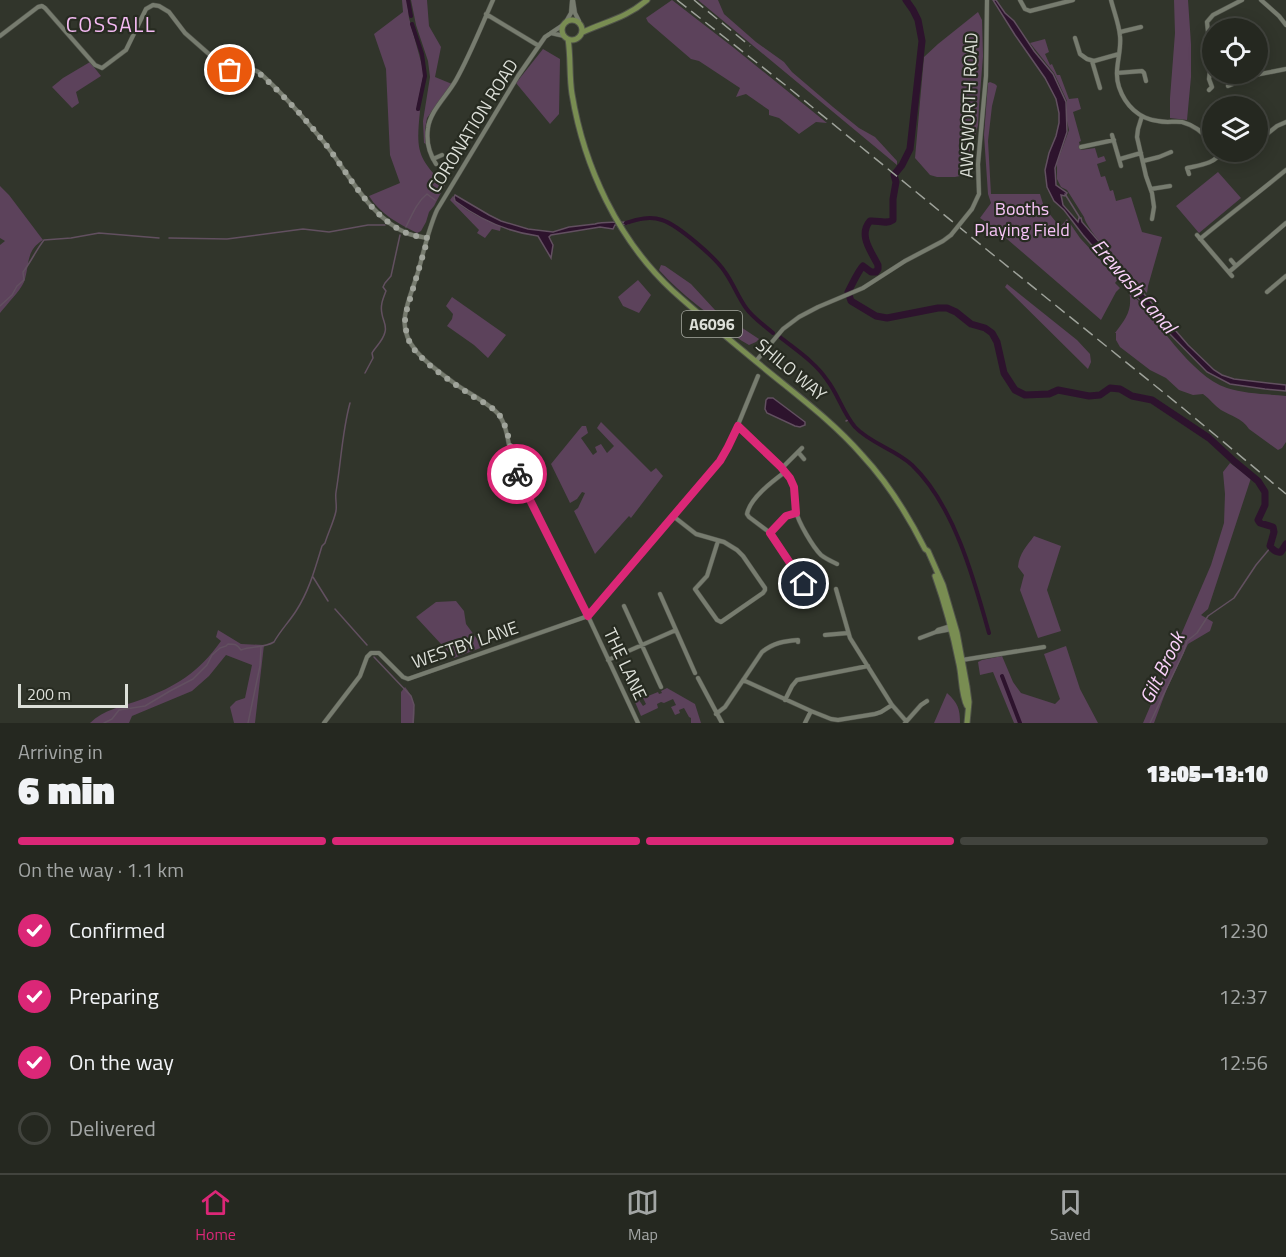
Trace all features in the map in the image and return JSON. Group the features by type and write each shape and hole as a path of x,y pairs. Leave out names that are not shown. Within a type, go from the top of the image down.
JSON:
{"main road":[{"path":"597,25 572,19 565,23 562,31 566,38 572,40 578,38 583,32 597,25 624,16 647,0"},
{"path":"580,22 583,32"},
{"name":"SHILO WAY","path":"566,38 570,57 569,74 572,97 584,144 601,190 623,230 644,260 663,282 690,307 834,426 864,456 896,498 926,549 925,553 939,587 963,660 968,694 968,723"},
{"name":"SHILO WAY","path":"570,57 578,38"},
{"name":"SHILO WAY","path":"953,627 965,702 968,707"}],"street":[{"path":"436,164 429,149 430,121 458,77 493,0"},
{"path":"573,0 575,13 580,22"},
{"path":"565,23 571,13 573,0"},
{"name":"AWSWORTH ROAD","path":"756,361 788,324 808,312 870,284 905,261 943,241 951,235 972,209 979,194 978,164 986,76 987,0"},
{"path":"1020,0 1025,9 1030,11 1073,0"},
{"path":"1111,0 1120,32 1118,82 1129,106 1142,116 1159,122 1181,122 1202,132"},
{"path":"1210,18 1242,0"},
{"path":"1261,0 1284,18 1286,25"},
{"path":"0,36 40,6 47,10 95,65 100,68 106,67 126,51 148,7 153,4 162,7 173,16 185,33 226,69 251,69 260,74 316,133 350,180 374,208 392,224 407,233 428,238"},
{"path":"1204,12 1208,18"},
{"path":"486,14 539,46"},
{"name":"CORONATION ROAD","path":"565,23 545,37 499,106 433,219 405,316 405,328 414,349 499,416 505,429 516,472 588,616"},
{"path":"1120,32 1141,26"},
{"path":"550,33 566,38"},
{"path":"1075,38 1080,54 1092,61 1119,54"},
{"path":"1092,61 1100,88"},
{"path":"1268,72 1286,69"},
{"path":"1117,73 1142,71 1147,79"},
{"path":"1209,90 1212,87 1211,84"},
{"path":"1142,116 1137,134 1154,203 1152,219"},
{"path":"1268,133 1286,122"},
{"path":"1081,147 1113,138 1122,166"},
{"path":"1143,161 1171,152"},
{"path":"1120,159 1141,153"},
{"path":"432,159 442,155"},
{"path":"1189,174 1187,168 1212,162"},
{"path":"1200,239 1286,170"},
{"path":"1151,189 1170,186"},
{"path":"1197,235 1230,274 1236,266 1286,223"},
{"path":"1231,261 1236,266"},
{"path":"1267,292 1286,276"},
{"path":"588,616 720,461 738,426 758,376"},
{"path":"750,379 756,382"},
{"path":"738,426 784,470 793,485 796,513 818,552 837,564"},
{"path":"802,448 747,510 748,516 770,533 804,585"},
{"path":"798,452 804,459"},
{"path":"770,533 786,516 796,513"},
{"path":"673,516 696,534 729,544 740,552 765,590 721,622 717,620 695,590 708,574 718,541"},
{"path":"836,589 850,638 891,705 905,722 927,700"},
{"path":"660,594 722,723"},
{"path":"624,606 656,681 661,687"},
{"name":"THE LANE","path":"588,616 638,723"},
{"name":"WESTBY LANE","path":"324,723 360,676 370,653 379,653 403,677 408,679 588,616"},
{"path":"920,638 953,627"},
{"path":"608,660 676,630"},
{"path":"825,635 848,633"},
{"path":"716,714 723,710 765,649 781,641 798,640 798,642"},
{"path":"960,668 963,660 1044,647"},
{"path":"785,700 797,680 868,666"},
{"path":"742,680 827,718 838,720 875,714 891,705"},
{"path":"805,723 811,711"}],"green space":[{"path":"402,0 407,0 409,18 423,69 417,107 420,111 418,135 420,152 429,168 445,185 421,231 417,233 384,213 369,196 400,183 390,155 386,69 374,34 403,12"},
{"path":"411,0 427,0 429,26 441,47 435,77 452,84 427,118 426,144 424,143 423,121 430,77 428,61 416,25"},
{"path":"672,0 827,123 816,122 799,134 779,118 769,115 769,110 746,94 736,97 740,88 699,61 691,59 648,22 646,18"},
{"path":"698,0 718,0 724,14 756,42 784,62 792,72 833,107 859,128 875,137 897,161 897,165"},
{"path":"1174,0 1188,0 1191,77 1187,120 1170,118 1175,33"},
{"path":"978,12 982,20 983,56 978,125 966,171 960,176 937,177 930,175 915,158 924,57"},
{"path":"1045,39 1049,52 1045,54 1057,75 1060,75 1069,99 1078,98 1081,109 1073,112 1081,141 1079,142 1081,150 1095,148 1098,158 1104,156 1106,161 1097,164 1101,177 1105,176 1116,201 1131,197 1142,232 1162,237 1147,293 1094,234 1067,190 1061,187 1057,179 1057,163 1069,130 1067,101 1054,73 1030,43"},
{"path":"543,49 560,59 559,114 550,124 516,83"},
{"path":"90,62 101,76 76,92 79,103 72,108 52,87"},
{"name":"Booths Playing Field","path":"988,83 997,86 988,141 991,194 1040,194 1044,207 1060,227 1067,219 1080,238 1118,279 1115,283 1120,288 1101,320 980,218 991,203 988,194 984,135"},
{"path":"1218,172 1241,198 1199,233 1176,206"},
{"path":"0,186 43,240 33,249 22,286 0,313 0,245 5,241 0,238"},
{"path":"453,196 467,210 501,226 500,231 492,229 485,238 477,233 479,230 450,200"},
{"path":"661,265 691,284 715,310 759,339 749,345 735,336 673,284 659,270"},
{"path":"638,280 651,295 639,313 623,306 618,297"},
{"path":"1007,284 1077,340 1090,354 1091,362 1088,369 1005,287"},
{"path":"1129,291 1187,359 1213,381 1241,392 1286,396 1286,442 1282,448 1278,450 1203,394 1193,395 1179,390 1166,378 1150,370 1120,347 1115,333 1128,314"},
{"path":"452,297 506,335 488,358 447,326 453,314 446,306"},
{"path":"601,422 651,472 656,468 663,476 631,518 629,516 595,554 574,511 578,508 585,493 582,492 570,503 551,464 582,426 586,426 588,433 581,438 593,455 597,452 595,447 601,444 607,453 614,446 597,428"},
{"path":"1230,463 1251,478 1208,609 1201,615 1213,622 1210,631 1188,644 1154,723 1143,723 1211,565 1224,523 1223,472"},
{"path":"1034,536 1061,546 1047,590 1061,631 1038,638 1020,590 1024,575 1018,567 1022,554"},
{"path":"456,601 464,611 466,624 483,647 454,658 416,617 436,602"},
{"path":"218,630 241,644 264,645 255,723 234,723 230,707 236,701 245,698 252,665 226,655 209,676 192,691 132,716 129,723 90,723 107,712 153,695 186,677 204,662 221,641 216,637"},
{"path":"1066,646 1080,689 1098,723 1014,723 993,672 980,675 978,662 1002,656 1013,682 1021,693 1055,704 1060,699 1044,654"},
{"path":"405,687 414,704 414,723 401,723 401,692"},
{"path":"667,688 695,704 701,723 691,723 691,718 684,708 675,715 671,707 676,705 673,699 657,704 658,708 641,716 635,702 639,700 643,706 646,704 643,698 658,692 662,693 661,691"},
{"path":"947,693 958,706 960,723 934,723"}],"water":[{"name":"Erewash Canal","path":"993,0 996,0 1014,21 1053,74 1066,102 1067,132 1055,168 1056,185 1067,193 1065,196 1061,195 1063,205 1078,222 1081,218 1082,222 1188,345 1214,370 1234,379 1286,385 1286,391 1230,384 1207,372 1163,327 1054,201 1047,187 1045,170 1059,123 1056,99 1045,78"},
{"path":"455,195 501,221 528,229 553,232 569,227 602,223 625,222 627,224 615,225 613,229 600,227 551,235 549,237 553,245 551,258 538,236 505,228 484,219 455,201"},
{"path":"773,398 805,422 805,425 795,426 767,413 766,400"}],"waterway":[{"path":"408,0 411,16"},
{"path":"906,0 918,20 922,41 910,149 894,175 896,182 893,220 870,221 865,232 878,269 876,272 871,272 863,266 861,268 848,292 851,301 876,316 887,318 938,308 947,308 956,312 971,324 985,328 992,333 997,342 1004,373 1015,390 1025,395 1049,394 1058,390 1089,396 1100,395 1110,388 1152,400 1209,438 1258,481 1265,492 1265,505 1258,520 1260,523 1273,527 1270,546 1273,550 1281,552 1286,544"},
{"path":"412,24 422,54 425,76 418,109"},
{"path":"406,227 423,197 427,194 435,200"},
{"path":"1065,194 1080,218"},
{"path":"626,223 653,218 669,223 687,235 720,266 749,312 773,333"},
{"path":"169,238 227,239 303,229 329,232 368,225 385,225"},
{"path":"0,306 24,280 23,272 44,240 99,233 159,238"},
{"path":"365,373 373,358 372,353 385,332 386,327 381,308 386,291 383,287 391,276 400,235"},
{"path":"780,337 817,368 831,385 847,416 861,433 905,459 927,481 951,521 961,544 989,633"},
{"path":"104,723 112,719 119,710 145,706 193,679 207,665 212,655 228,644 236,645 241,650 274,642 305,596 334,519 343,436 350,403"},
{"path":"846,421 850,419"},
{"name":"Gilt Brook","path":"1150,723 1187,641 1197,633 1208,616 1234,598 1271,547"},
{"path":"313,577 328,601"},
{"path":"335,609 367,645"},
{"path":"248,723 260,666 261,647"},
{"path":"374,657 411,696 414,705 413,723"},
{"path":"1002,676 1020,723"}],"railway":[{"path":"677,0 784,84 1286,494"},
{"path":"694,0 750,46"}],"way so far":[{"path":"230,70 251,69 260,74 316,133 350,180 383,217 411,235 428,238 405,316 407,335 414,349 429,363 499,416 505,429 517,474"}],"district":[{"name":"COSSALL","path":"111,25"}],"route":[{"path":"517,474 588,616 720,461 738,426 783,469 793,485 796,513 786,516 770,533 804,584"}]}
